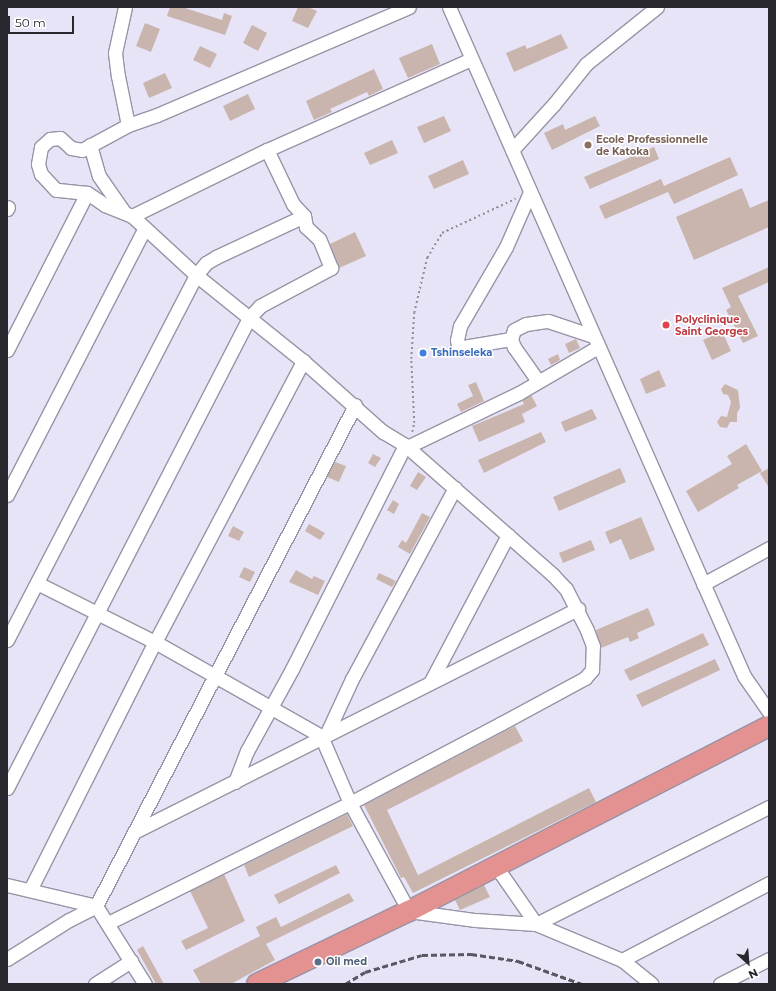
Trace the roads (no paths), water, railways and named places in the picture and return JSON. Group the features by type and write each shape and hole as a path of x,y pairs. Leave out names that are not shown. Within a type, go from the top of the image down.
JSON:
{"highway":[{"path":"257,984 409,911 495,865 769,726"}],"street":[{"path":"125,7 115,53 128,125"},
{"path":"409,7 157,116 128,125 90,145 77,150 56,137 41,147 38,164 41,174 56,190 87,193 105,205 128,214 471,59"},
{"path":"449,7 744,676 769,712"},
{"path":"512,150 554,104 586,64 657,7"},
{"path":"90,145 100,176 128,214 144,229 196,275 355,405 382,432 406,446 553,575 578,609 593,646 593,666 585,678 350,803 108,923"},
{"path":"7,788 249,318 260,306 331,268 320,239 306,227 304,216 293,204 268,150"},
{"path":"511,339 462,346 458,346 457,340 460,326 506,247 530,192"},
{"path":"7,350 87,193"},
{"path":"7,640 196,275 206,263 216,257 304,216"},
{"path":"7,495 144,229"},
{"path":"511,339 514,330 521,325 548,321 596,341"},
{"path":"511,339 538,381"},
{"path":"235,782 244,756 406,446 499,404 538,381 596,341"},
{"path":"30,890 155,642 303,361"},
{"path":"7,959 68,920 96,906 355,405"},
{"path":"324,735 352,679 455,488"},
{"path":"431,681 508,535"},
{"path":"703,584 769,548"},
{"path":"37,583 96,615 155,642 324,735 350,803 409,911 475,920 536,924 622,960 652,984"},
{"path":"136,831 431,681 578,609"},
{"path":"536,924 769,807"},
{"path":"495,865 536,924"},
{"path":"622,960 769,883"},
{"path":"7,884 96,906"},
{"path":"96,906 98,912 108,923 145,984"},
{"path":"720,984 769,959"},
{"path":"94,984 131,961"}],"railway":[{"path":"345,984 365,972 422,955 471,954 518,961 582,984"}],"place":[{"name":"Ecole Professionnelle de Katoka","path":"588,145"},
{"name":"Polyclinique Saint Georges","path":"666,325"},
{"name":"Tshinseleka","path":"423,353"},
{"name":"Oil med","path":"318,962"}]}
